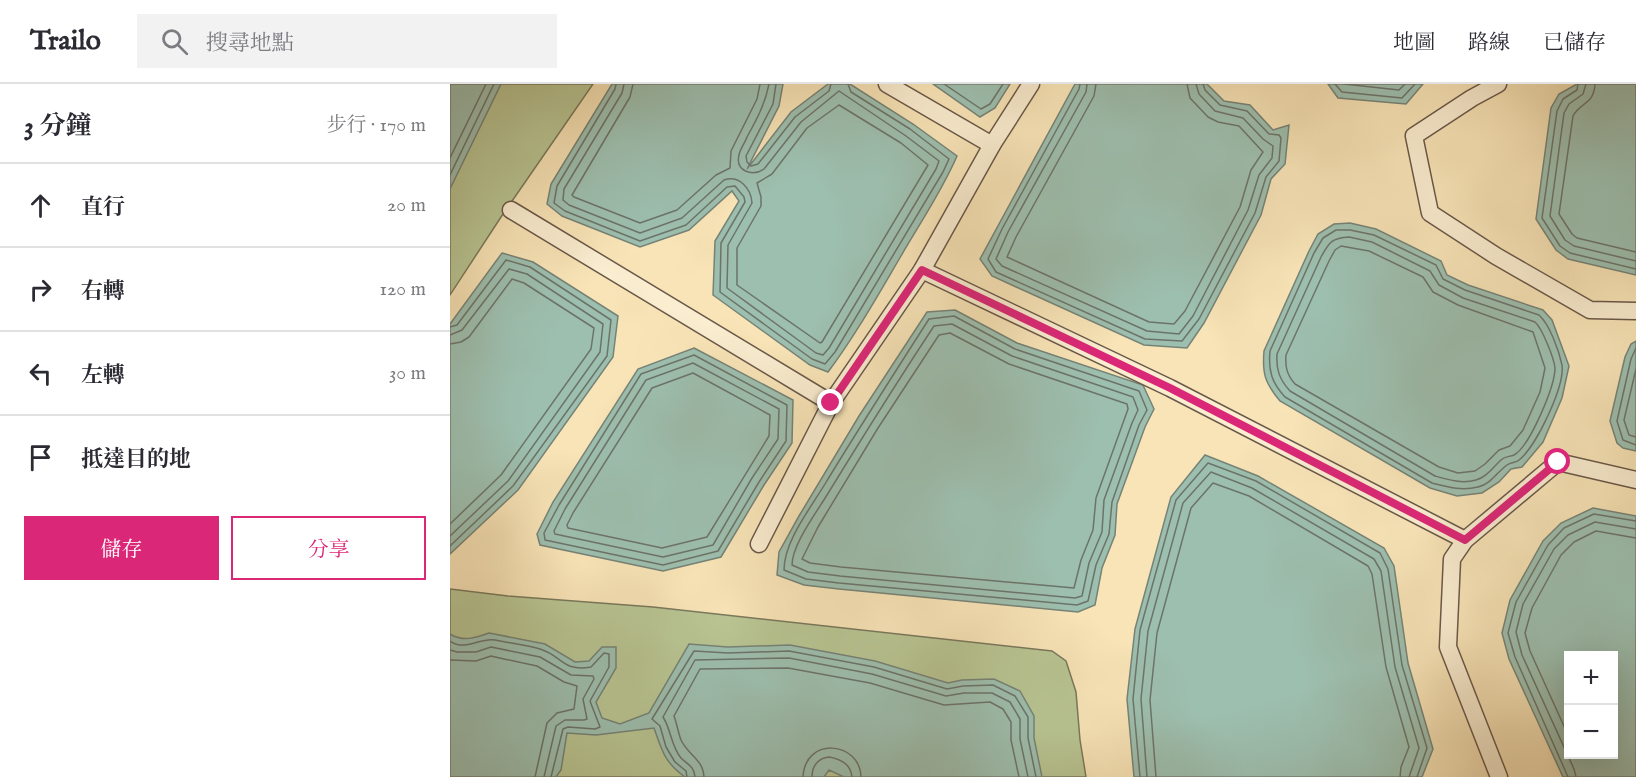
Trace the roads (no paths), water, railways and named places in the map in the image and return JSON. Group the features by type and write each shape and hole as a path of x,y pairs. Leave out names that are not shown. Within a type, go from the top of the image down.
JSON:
{"lane":[{"path":"887,84 992,145"},
{"path":"759,543 831,403 922,270 992,145 1031,84"},
{"path":"1498,84 1414,136 1430,213 1496,256 1590,310 1636,310"},
{"path":"511,210 831,403"},
{"path":"922,270 1170,388 1465,540"},
{"path":"1499,777 1448,646 1452,559 1465,540 1558,462 1636,480"}],"water":[{"path":"450,84 501,84 450,189"},
{"path":"612,84 783,84 779,106 747,169 791,112 828,84 850,84 913,124 957,156 938,194 875,300 828,372 810,365 713,295 715,241 739,201 732,191 689,230 640,247 562,216 547,204 551,184"},
{"path":"933,84 1010,84 995,108 980,117"},
{"path":"1075,84 1207,84 1224,101 1250,105 1273,130 1289,125 1285,164 1271,179 1261,215 1204,323 1187,348 1144,345 992,276 980,259"},
{"path":"1328,84 1423,84 1406,104 1338,98"},
{"path":"1577,84 1636,84 1636,275 1568,259 1556,250 1536,219 1551,108 1559,94"},
{"path":"1350,223 1376,229 1441,261 1447,275 1468,285 1543,310 1552,320 1569,366 1562,398 1543,442 1522,467 1511,469 1499,482 1482,493 1457,496 1430,488 1280,401 1268,383 1264,372 1264,351 1309,251 1318,234 1334,224"},
{"path":"502,253 533,262 618,316 613,357 518,490 450,554 450,324"},
{"path":"955,310 1017,343 1143,385 1154,409 1145,427 1117,504 1115,535 1102,568 1095,605 1078,612 804,585 777,575 779,552 799,516 859,416 927,312"},
{"path":"1636,341 1636,451 1623,448 1617,443 1610,421 1625,357 1631,344"},
{"path":"694,348 793,400 792,443 721,557 663,571 540,545 537,534 553,502 638,369"},
{"path":"1205,455 1258,476 1384,548 1394,566 1408,663 1433,749 1422,777 1134,777 1127,699 1135,629 1171,497"},
{"path":"1593,508 1636,516 1636,777 1563,777 1509,659 1502,633 1510,600 1543,541 1561,523"},
{"path":"489,633 545,644 575,662 589,661 602,647 616,647 616,668 596,702 602,718 620,724 649,713 689,644 728,647 790,645 875,661 948,683 994,679 1020,691 1034,716 1034,738 1042,777 844,777 829,770 824,777 685,777 668,761 654,728 596,735 567,733 561,770 556,777 450,777 450,634 464,639"}]}
